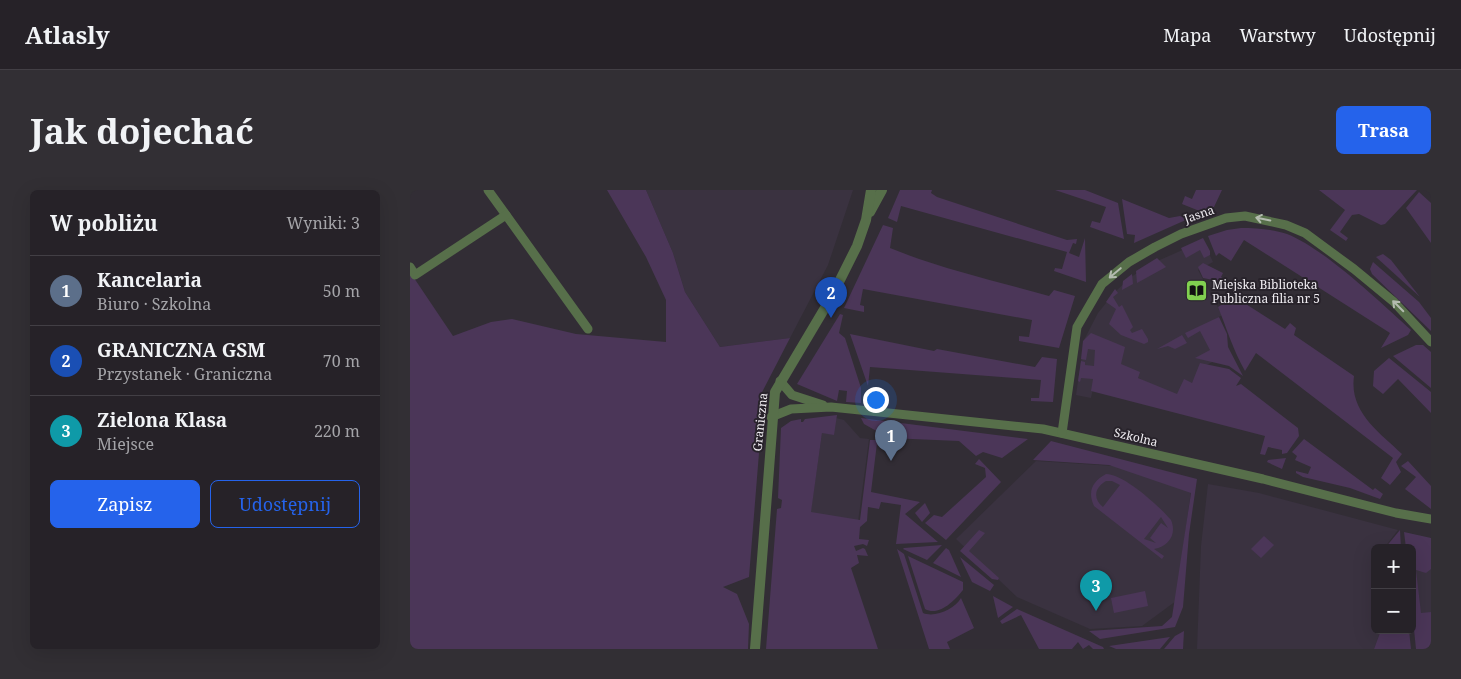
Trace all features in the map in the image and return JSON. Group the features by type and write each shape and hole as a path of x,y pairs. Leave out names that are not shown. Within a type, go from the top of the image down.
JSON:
{"street":[{"path":"488,190 588,329"},
{"name":"Graniczna","path":"755,649 761,588 771,417 775,392 832,296 857,246 866,220 870,190"},
{"path":"866,220 882,190"},
{"path":"410,267 415,275 506,215"},
{"name":"Jasna","path":"1062,433 1077,327 1102,284 1125,265 1155,247 1181,234 1226,218 1245,216 1286,225 1305,233 1354,269 1394,302 1431,342"},
{"name":"Szkolna","path":"780,381 792,395 831,407"},
{"name":"Szkolna","path":"771,417 791,409 831,407 1044,429 1262,479 1396,514 1431,519"}],"shaded area":[{"path":"607,190 646,190 673,253 685,292 720,347 790,338 759,398 759,453 749,577 723,587 737,594 749,624 748,649 410,649 410,272 453,336 491,322 512,319 576,334 666,342 666,300 646,257"},
{"path":"646,190 853,190 828,265 790,338 720,347 685,292 673,253"},
{"path":"900,190 932,190 931,193 937,197 1067,240 1077,239 1076,244 1073,243 1069,253 1079,257 1085,238 1086,282 1054,271 1055,268 1062,269 1067,252 901,206 897,222 888,218"},
{"path":"1055,190 1085,190 1118,203 1124,239 1090,227 1092,221 1100,223 1106,207"},
{"path":"1196,190 1222,190 1214,207 1202,212 1182,204 1185,196 1192,199"},
{"path":"1319,190 1417,190 1385,224 1381,225 1359,214 1352,215 1340,232 1348,238 1346,241 1330,230 1345,210"},
{"path":"1419,192 1431,203 1431,243 1406,208"},
{"path":"1122,199 1169,218 1180,216 1188,219 1134,243 1135,235 1127,234"},
{"path":"883,225 893,228 890,248 949,268 1049,296 1054,290 1075,296 1059,348 1019,341 1019,336 1029,337 1032,320 863,289 860,305 864,306 864,312 844,308"},
{"path":"1241,228 1264,229 1287,234 1318,251 1352,277 1411,330 1408,335 1381,348 1390,333 1244,240 1231,261 1219,253 1216,256 1208,236"},
{"path":"1203,238 1210,251 1210,255 1204,258 1200,250 1186,258 1181,248"},
{"path":"1203,241 1213,262 1198,270 1222,315 1214,320 1229,353 1201,368 1180,402 1116,365 1103,339 1091,398 1076,395 1084,340 1098,313 1115,292 1131,277 1153,263"},
{"path":"1383,254 1391,260 1420,297 1376,257"},
{"path":"1157,258 1166,267 1137,283 1136,271"},
{"path":"1373,262 1419,302 1431,318 1431,331 1372,274 1370,269"},
{"path":"1203,263 1223,273 1221,277 1229,283 1203,278 1198,267"},
{"path":"1132,274 1133,284 1122,290 1123,281"},
{"path":"1115,289 1118,293 1113,297 1119,307 1122,305 1133,327 1130,330 1132,333 1142,329 1148,342 1144,344 1121,335 1109,324 1116,309 1106,302"},
{"path":"1242,292 1238,299 1285,329 1290,323 1296,328 1294,335 1354,376 1356,400 1361,411 1375,429 1402,454 1396,462 1401,472 1390,485 1381,478 1393,458 1256,353 1245,371 1218,307"},
{"path":"840,314 843,315 839,333 845,338 861,388 861,403 846,402 847,391 839,390 837,401 797,384"},
{"path":"1219,317 1227,334 1228,347 1243,376 1229,366 1195,358 1210,350 1200,331 1188,338 1185,333"},
{"path":"1091,333 1125,347 1121,364 1140,372 1138,378 1177,394 1184,379 1192,383 1200,363 1229,369 1241,378 1236,386 1241,384 1298,428 1299,436 1287,453 1282,454 1282,450 1268,447 1265,455 1260,454 1265,436 1091,391 1093,379 1081,378 1080,382 1078,381 1081,361 1085,362 1085,365 1094,366 1095,350 1088,349 1086,360 1081,359 1083,341"},
{"path":"850,334 934,351 937,349 1035,367 1042,357 1057,359 1053,402 1031,401 1031,398 1039,398 1041,380 870,367 868,386"},
{"path":"1182,335 1187,343 1175,349 1168,346 1157,349"},
{"path":"1416,345 1423,345 1431,352 1431,388 1393,356"},
{"path":"1389,358 1431,392 1431,413 1398,379 1383,394 1373,386 1374,371"},
{"path":"837,415 834,435 822,433 811,512 860,520 870,440 876,440 871,492 920,502 905,514 938,542 896,544 901,505 881,502 879,509 868,507 867,521 860,527 859,539 869,540 867,546 863,544 854,546 856,551 865,549 868,556 857,555 859,563 851,568 878,649 766,649 777,509 781,508 782,500 778,498 781,428 791,421 801,419 801,422 803,422 805,419"},
{"path":"836,418 844,420 860,438 869,439 858,522 810,515 822,433"},
{"path":"861,418 1028,439 1002,458 983,452 976,456 959,441 889,438 864,424"},
{"path":"1304,439 1373,490 1375,488 1383,494 1380,499 1350,488 1303,477 1296,473 1296,471 1308,474 1311,467 1295,460 1297,456 1292,452"},
{"path":"1051,441 1197,479 1189,534 1183,607 1175,627 1100,639 1089,631 1162,626 1172,617 1191,493 1109,465 1033,460"},
{"path":"1286,458 1282,469 1267,462 1268,460"},
{"path":"979,459 1001,482 946,540 925,523 934,515 942,517 986,477 985,468 975,464"},
{"path":"1036,461 1114,466 1191,491 1176,601 1142,626 1090,629 1017,597 956,539"},
{"path":"1408,461 1431,486 1431,509 1405,489 1416,477 1401,466"},
{"path":"1106,474 1113,475 1131,485 1150,499 1171,520 1173,530 1170,539 1164,545 1154,549 1164,556 1162,559 1094,506 1091,496 1092,487","holes":["1106,481 1112,481 1120,485 1103,507 1098,501 1096,494 1099,487","1161,517 1168,528 1161,523 1150,538 1156,543 1144,539"]},
{"path":"1208,484 1259,493 1398,530 1387,544 1371,544 1371,634 1380,634 1374,649 1197,649 1201,546"},
{"path":"925,503 930,513 922,522 915,513"},
{"path":"979,530 985,533 969,551 999,578 998,580 992,579 960,551"},
{"path":"1400,530 1401,544 1388,544"},
{"path":"1404,532 1431,538 1431,569 1426,573 1416,570 1416,544 1406,544"},
{"path":"1264,536 1274,545 1261,558 1251,549"},
{"path":"1431,540 1431,634 1422,635 1416,592 1416,566"},
{"path":"942,545 927,560 903,549 904,548"},
{"path":"946,548 949,550 961,577 933,563"},
{"path":"897,549 904,554 923,613 944,612 954,606 961,598 974,628 947,642 950,649 929,649"},
{"path":"908,556 963,582 963,590 951,603 941,609 930,611 925,609"},
{"path":"960,557 994,585 990,591 972,582"},
{"path":"1416,570 1421,613 1431,612 1431,649 1416,649 1414,634 1416,634"},
{"path":"1145,591 1148,606 1114,613 1111,598"},
{"path":"993,596 1013,607 998,618"},
{"path":"1017,609 1104,649 1093,649 1089,645 1083,649 1078,642 1072,649 1039,649 1021,615 1002,624 1000,621"},
{"path":"1184,631 1183,649 1164,649 1175,636"},
{"path":"1380,634 1409,634 1411,649 1374,649"},
{"path":"1170,637 1160,649 1116,649 1109,646"}],"place":[{"name":"Miejska Biblioteka Publiczna filia nr 5","path":"1196,291"},
{"name":"GRANICZNA GSM","path":"831,318"},
{"name":"Kancelaria","path":"891,461"},
{"name":"Zielona Klasa","path":"1096,611"}]}
